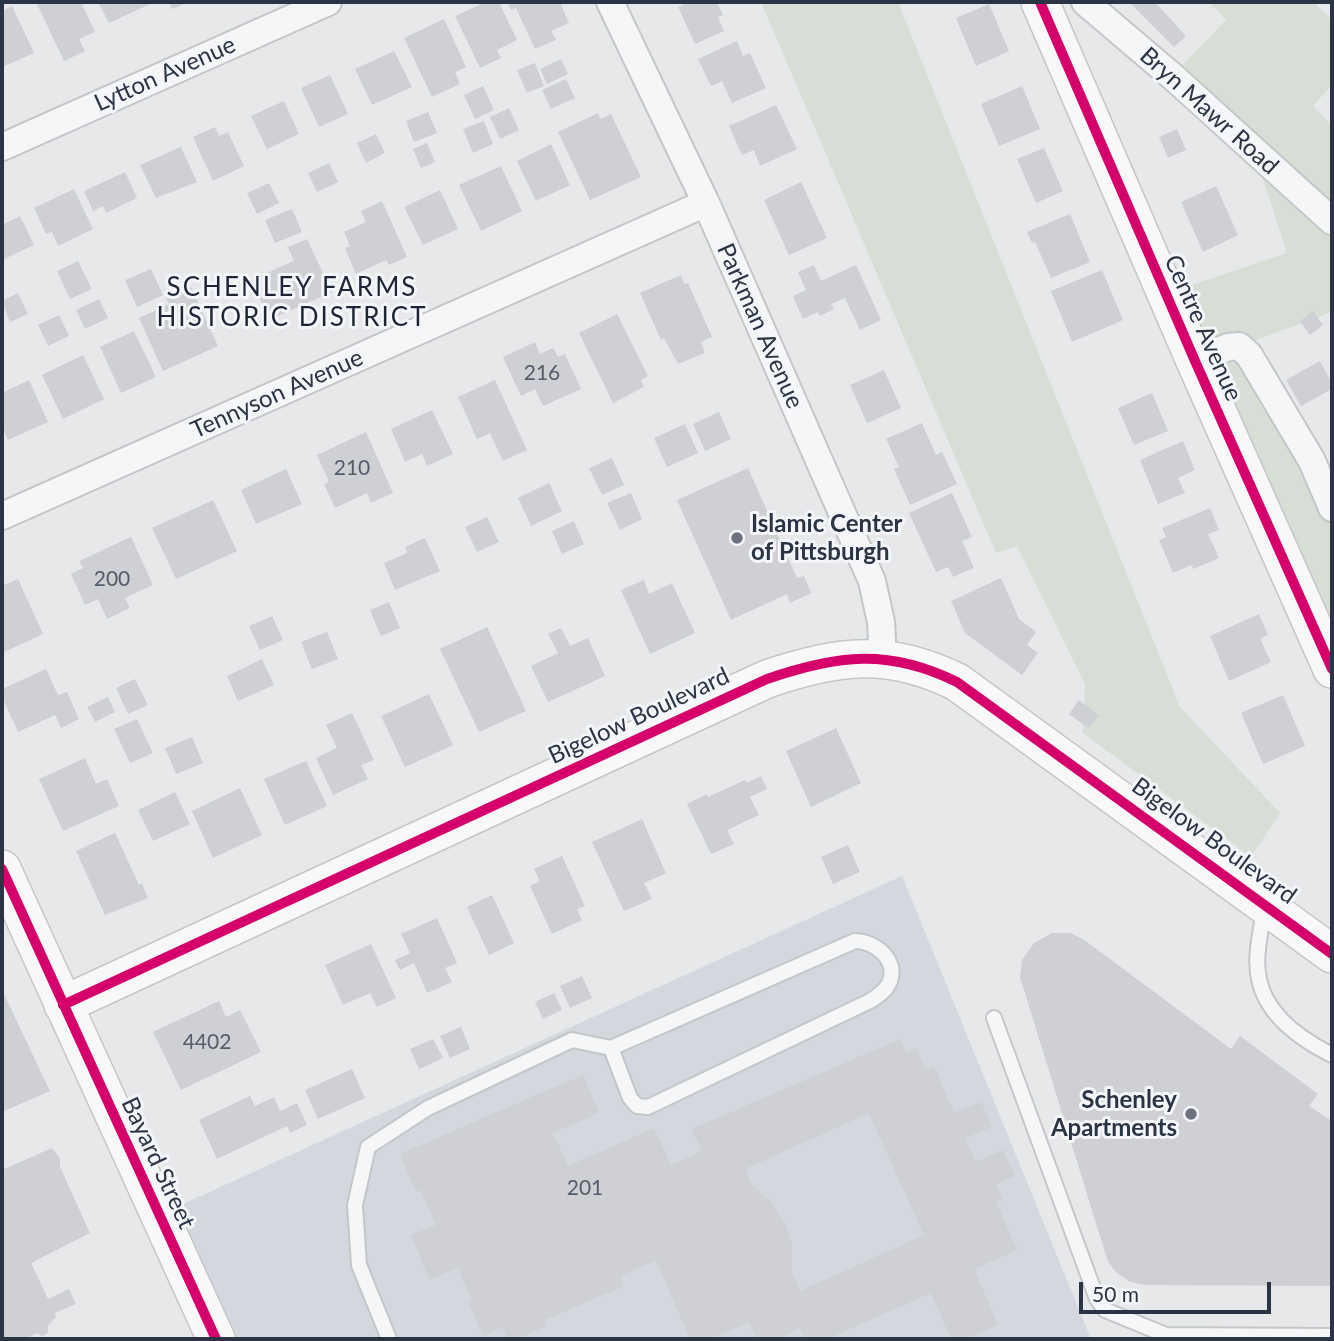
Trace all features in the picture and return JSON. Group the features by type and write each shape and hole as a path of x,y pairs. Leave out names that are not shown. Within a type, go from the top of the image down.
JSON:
{"main road":[{"name":"Centre Avenue","path":"1040,2 1332,669"},
{"name":"Bigelow Boulevard","path":"63,1004 767,679 819,663 883,658 913,663 957,681 1332,954"},
{"path":"4,880 63,1004"},
{"name":"Bayard Street","path":"63,1004 216,1339"}],"street":[{"name":"Lytton Avenue","path":"2,147 328,2"},
{"name":"Parkman Avenue","path":"610,2 706,203 872,581 881,622 883,658"},
{"name":"Bryn Mawr Road","path":"1085,2 1332,221"},
{"name":"Tennyson Avenue","path":"2,516 706,203"},
{"path":"1195,361 1228,347 1239,346 1249,355 1312,461 1332,508"}],"lane":[{"path":"1265,905 1257,954 1259,979 1266,1001 1300,1035 1332,1055"},
{"path":"389,1339 359,1265 355,1205 368,1147 428,1108 572,1040 611,1048 855,941 875,945 886,956 892,971 890,982 870,1001 648,1107 637,1107 630,1097 611,1048"},
{"path":"994,1018 1097,1299 1105,1310 1166,1335 1332,1336"}],"shaded area":[{"path":"761,2 898,2 1180,707 1280,813 1251,857 1083,733 1085,684 1017,546 996,553"},
{"path":"1209,2 1313,2 1332,20 1332,85 1313,106 1332,126 1332,312 1240,346 1332,508 1332,669 1165,294 1287,253 1254,151 1172,76 1226,20"},
{"path":"902,876 1091,1339 216,1339 159,1215"}],"building":[{"path":"36,2 81,2 95,32 79,39 85,51 64,61"},
{"path":"98,2 149,2 150,4 109,23"},
{"path":"169,2 189,2 172,9"},
{"path":"486,2 499,2 517,40 497,50 501,58 480,68 455,16"},
{"path":"507,2 560,2 569,23 551,31 556,40 535,49 516,8 511,10"},
{"path":"689,2 717,2 723,15 718,17 724,31 695,44 678,7"},
{"path":"1129,2 1155,2 1186,36 1174,47"},
{"path":"989,4 1009,51 976,66 956,18"},
{"path":"12,6 34,53 2,67 2,11"},
{"path":"444,19 466,67 455,72 460,84 432,97 404,38"},
{"path":"737,41 743,56 750,53 766,88 732,103 722,81 711,86 698,59"},
{"path":"394,51 412,87 372,105 355,69"},
{"path":"561,59 568,74 547,84 540,69"},
{"path":"535,63 544,86 527,93 517,70"},
{"path":"330,75 348,114 319,127 301,88"},
{"path":"566,79 575,98 551,109 542,90"},
{"path":"483,86 494,110 475,119 464,95"},
{"path":"1022,86 1040,129 999,146 981,104"},
{"path":"284,101 299,134 267,149 251,116"},
{"path":"776,105 797,149 760,166 754,150 742,155 729,126"},
{"path":"509,108 519,130 500,139 490,117"},
{"path":"428,112 437,133 414,142 406,121"},
{"path":"598,113 600,119 611,114 641,177 590,200 558,132"},
{"path":"484,121 493,144 473,153 463,129"},
{"path":"215,127 219,136 228,132 244,166 213,181 193,137"},
{"path":"1177,129 1186,150 1168,158 1159,137"},
{"path":"376,134 385,153 366,163 357,143"},
{"path":"427,143 435,162 421,168 413,149"},
{"path":"551,144 570,185 536,201 517,161"},
{"path":"181,147 197,182 156,198 140,165"},
{"path":"1044,148 1063,191 1036,203 1017,159"},
{"path":"329,163 338,182 317,192 308,173"},
{"path":"501,166 522,211 481,231 459,185"},
{"path":"125,172 137,198 106,213 103,206 93,211 84,191"},
{"path":"801,182 827,238 789,255 764,200"},
{"path":"269,183 279,203 257,214 247,193"},
{"path":"1216,186 1238,235 1203,252 1181,202"},
{"path":"74,189 93,229 58,246 52,232 46,234 34,208"},
{"path":"440,190 458,229 423,245 404,207"},
{"path":"382,201 407,257 389,265 386,260 356,274 345,248 350,246 344,232 366,222 361,211"},
{"path":"292,209 302,232 275,243 265,220"},
{"path":"1070,214 1090,262 1051,278 1035,242 1032,243 1027,232"},
{"path":"20,216 34,245 2,260 2,225"},
{"path":"307,239 332,292 269,320 251,280 294,261 288,247"},
{"path":"78,261 92,289 70,299 57,271"},
{"path":"814,265 821,281 856,265 881,320 860,330 845,298 831,304 834,309 820,316 818,312 803,319 793,296 806,290 798,272"},
{"path":"151,269 163,295 137,307 125,280"},
{"path":"1102,270 1123,320 1072,342 1051,291"},
{"path":"681,275 684,284 688,283 712,337 701,342 705,353 678,364 664,338 661,340 640,293"},
{"path":"191,287 218,346 163,371 139,318 169,304 166,298"},
{"path":"18,293 28,314 10,322 2,301"},
{"path":"99,299 108,318 85,329 76,310"},
{"path":"1313,311 1323,325 1310,335 1300,321"},
{"path":"617,314 648,376 641,380 644,387 613,403 579,333"},
{"path":"59,315 69,336 48,346 38,325"},
{"path":"134,331 156,377 121,393 100,347"},
{"path":"535,342 540,354 553,348 558,357 565,354 581,389 543,406 535,389 521,396 503,357"},
{"path":"83,355 104,399 63,419 42,375"},
{"path":"1320,361 1332,383 1332,389 1301,406 1286,380"},
{"path":"884,370 901,408 867,423 850,385"},
{"path":"29,380 48,422 8,440 2,426 2,393"},
{"path":"495,380 527,450 503,461 490,433 477,439 458,397"},
{"path":"1152,393 1168,431 1134,445 1118,408"},
{"path":"432,410 453,454 427,466 422,454 405,462 391,429"},
{"path":"719,412 731,439 705,451 693,424"},
{"path":"922,423 936,455 942,452 957,484 910,505 894,469 899,467 886,439"},
{"path":"685,424 698,453 667,467 654,438"},
{"path":"366,432 393,493 371,503 367,493 335,508 324,484 329,482 317,455"},
{"path":"1183,441 1195,470 1178,478 1185,493 1158,504 1140,460"},
{"path":"612,458 624,485 602,495 589,468"},
{"name":"Islamic Center of Pittsburgh","path":"748,468 797,578 804,576 811,593 790,603 787,594 731,620 677,500"},
{"path":"286,469 302,504 256,524 241,490"},
{"path":"549,483 562,511 531,526 518,498"},
{"path":"631,493 642,519 620,530 607,503"},
{"path":"952,493 972,537 962,541 974,568 953,577 948,567 936,572 909,513"},
{"path":"213,500 237,551 176,579 152,528"},
{"path":"1210,508 1219,530 1208,534 1219,558 1193,569 1191,565 1173,573 1159,540 1166,537 1162,528"},
{"path":"487,517 499,542 477,552 465,527"},
{"path":"574,521 584,544 562,554 552,531"},
{"path":"131,537 153,585 125,598 130,608 107,619 98,599 85,605 71,574 83,568 79,561"},
{"path":"425,538 440,571 395,590 384,563 407,553 405,547"},
{"path":"1001,578 1019,619 1036,632 1027,645 1038,653 1022,675 965,633 951,601"},
{"path":"18,579 43,634 2,653 2,586"},
{"path":"644,580 649,594 672,583 695,633 650,654 621,590"},
{"path":"389,602 400,628 381,636 370,610"},
{"path":"1259,614 1268,635 1260,639 1271,662 1229,681 1210,636"},
{"path":"272,616 283,640 260,650 249,626"},
{"path":"487,627 526,711 479,732 440,649"},
{"path":"561,628 570,646 588,638 605,676 548,702 531,666 558,653 548,634"},
{"path":"327,632 338,659 312,669 301,642"},
{"path":"262,659 274,685 238,701 227,676"},
{"path":"46,669 58,695 67,692 79,719 61,728 55,715 18,732 2,697 2,689"},
{"path":"135,679 148,705 128,714 116,688"},
{"path":"429,694 453,745 405,767 381,716"},
{"path":"1283,695 1305,746 1263,764 1241,713"},
{"path":"108,697 115,712 95,722 87,707"},
{"path":"1079,700 1099,715 1088,728 1069,714"},
{"path":"352,713 374,760 361,765 368,779 333,795 316,758 337,748 326,725"},
{"path":"137,719 153,753 130,763 114,729"},
{"path":"836,728 861,783 811,807 786,751"},
{"path":"192,737 203,763 176,774 165,748"},
{"path":"85,758 96,784 107,779 119,806 63,831 39,779"},
{"path":"306,761 327,806 285,825 264,779"},
{"path":"761,776 767,789 750,797 759,815 727,830 734,844 711,854 687,804 707,794 708,797 745,780 747,783"},
{"path":"240,788 262,835 213,858 192,811"},
{"path":"175,792 190,824 153,841 138,810"},
{"path":"642,819 666,873 644,883 652,899 624,911 592,842"},
{"path":"115,833 139,885 142,883 148,898 105,915 76,851"},
{"path":"848,845 860,872 833,884 821,857"},
{"path":"562,856 585,906 577,909 582,920 552,934 530,886 540,881 534,869"},
{"path":"492,895 514,943 489,955 467,907"},
{"path":"437,918 457,963 445,968 452,982 427,993 414,963 400,970 395,960 410,953 401,934"},
{"name":"Schenley Apartments","path":"1052,933 1070,933 1083,939 1231,1049 1240,1036 1318,1094 1309,1106 1332,1121 1332,1286 1145,1285 1130,1282 1108,1262 1020,977 1022,960 1034,943"},
{"path":"371,944 396,998 377,1007 370,993 343,1005 325,965"},
{"path":"582,976 592,998 570,1008 560,986"},
{"path":"2,990 50,1091 2,1112"},
{"path":"554,993 562,1010 543,1019 535,1002"},
{"path":"219,1001 226,1017 240,1010 261,1052 181,1090 153,1032"},
{"path":"461,1027 470,1049 450,1058 440,1036"},
{"path":"433,1039 443,1058 419,1069 410,1049"},
{"path":"900,1039 906,1053 916,1048 926,1070 934,1066 954,1113 981,1102 992,1127 965,1138 976,1162 1003,1150 1015,1176 996,1184 1003,1199 996,1202 1017,1250 974,1269 998,1325 966,1339 951,1339 931,1293 827,1339 805,1339 800,1328 785,1335 785,1339 757,1339 749,1322 710,1339 690,1339 656,1260 620,1276 624,1286 545,1320 547,1326 516,1339 508,1339 503,1327 483,1336 458,1268 430,1280 411,1235 436,1225 421,1190 416,1192 400,1154 583,1075 599,1113 553,1133 568,1166 654,1128 671,1165 702,1151 692,1129","holes":["869,1113 924,1235 800,1291 792,1273 792,1245 787,1228 773,1204 752,1185 745,1169"]},
{"path":"352,1069 365,1098 318,1119 305,1090"},
{"path":"250,1096 255,1106 274,1097 280,1111 297,1103 307,1125 290,1133 287,1126 217,1159 199,1120"},
{"path":"52,1148 60,1158 60,1167 90,1233 31,1263 48,1299 69,1289 76,1304 55,1313 56,1317 48,1326 48,1333 42,1336 37,1333 26,1339 2,1339 2,1170"}],"cycle path":[{"path":"1040,2 1332,669"},
{"path":"63,1005 767,679 840,660 862,659 908,664 957,682 1332,954"},
{"path":"2,869 216,1339"}],"place":[{"name":"Islamic Center of Pittsburgh","path":"737,538"},
{"name":"Schenley Apartments","path":"1191,1114"}],"district":[{"name":"SCHENLEY FARMS HISTORIC DISTRICT","path":"292,303"}]}
